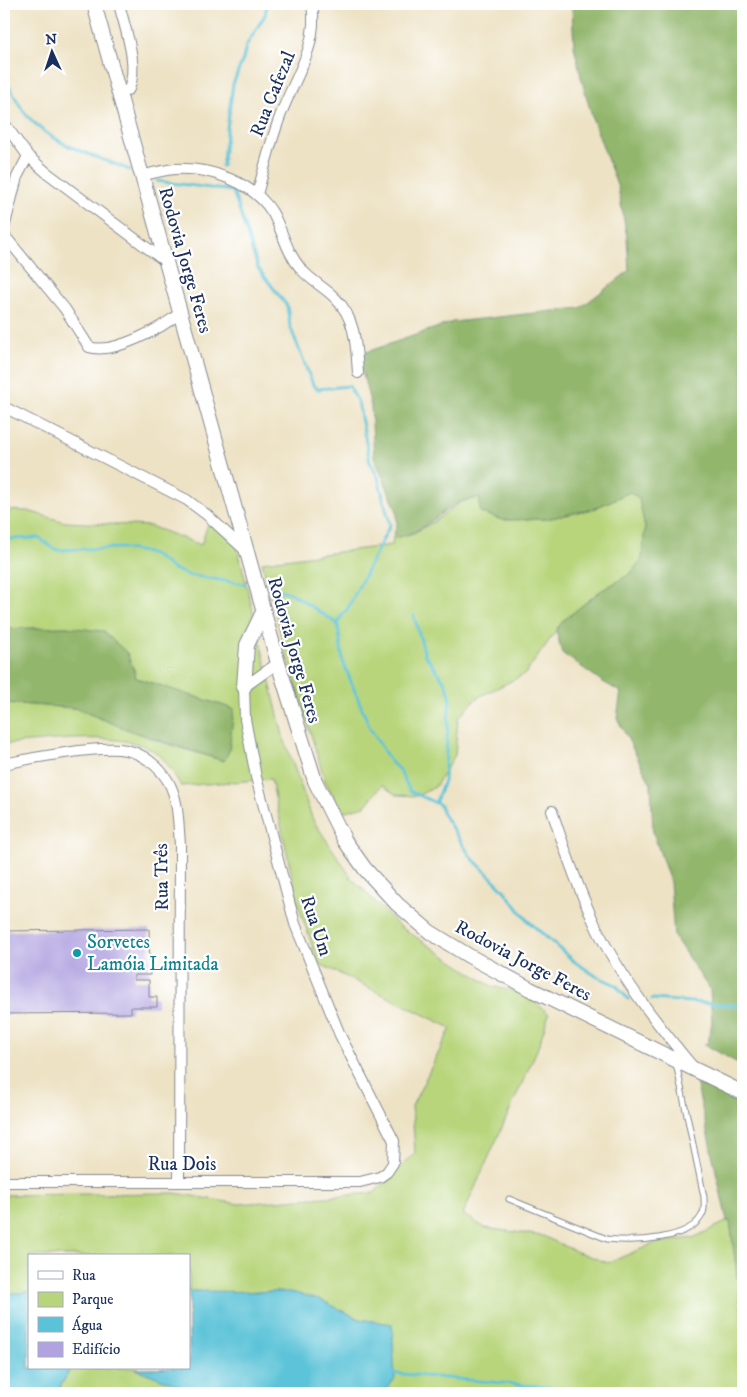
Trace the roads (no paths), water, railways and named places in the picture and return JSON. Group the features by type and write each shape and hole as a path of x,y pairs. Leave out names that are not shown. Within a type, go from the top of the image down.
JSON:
{"main road":[{"name":"Rodovia Jorge Feres","path":"94,4 263,612 302,745 329,812 364,869 396,904 430,932 469,956 743,1093"},
{"path":"244,687 247,645 263,612"}],"street":[{"path":"119,4 133,74 130,89 120,94"},
{"name":"Rua Cafezal","path":"257,196 274,134 307,55 313,35 312,4"},
{"path":"4,123 28,156 79,198 166,262"},
{"path":"4,228 17,177 28,156"},
{"path":"142,176 175,169 205,172 241,184 257,196 272,212 285,246 300,269 336,298 347,313 354,330 358,373"},
{"path":"4,235 65,309 89,347 103,349 119,345 152,331 181,312"},
{"path":"4,407 187,500 207,515 247,552"},
{"path":"244,687 278,663"},
{"name":"Rua Um","path":"244,687 245,719 256,777 295,924 340,1035 394,1141 393,1163 387,1172 380,1177 360,1182"},
{"name":"Rua Três","path":"4,764 107,748 126,750 144,757 159,768 168,781 176,801 180,844 179,1182"},
{"path":"552,811 583,898 598,930 635,992 695,1069"},
{"name":"Rua Dois","path":"4,1182 360,1182"}],"lane":[{"path":"509,1199 607,1240 625,1241 676,1234 695,1224 703,1212 704,1197 675,1060"}],"water":[{"path":"190,1291 290,1292 319,1299 359,1319 392,1324 395,1379 383,1393 197,1393 139,1370 190,1370"},
{"path":"28,1292 28,1370 70,1370 56,1393 4,1393 4,1294"}],"waterway":[{"path":"222,166 233,84 246,46 265,15 267,4"},
{"path":"4,80 25,113 47,134 60,142 130,170"},
{"path":"157,181 233,191 258,268 287,306 290,326 313,385 318,389 349,386 358,402 370,462 378,477 390,525 348,608 340,618 338,626 343,662 370,728 390,761 400,771 410,791 440,805 443,814 471,857 503,889 527,920 575,962 596,976 616,985 628,999"},
{"path":"4,539 39,538 56,550 121,548 144,552 155,556 173,569 188,575 245,584"},
{"path":"266,586 291,593 338,624"},
{"path":"414,616 425,655 445,682 450,695 444,781 436,801"},
{"path":"652,999 743,1006"},
{"path":"392,1373 610,1393"}],"place":[{"name":"Sorvetes Lamóia Limitada","path":"77,953"}]}
